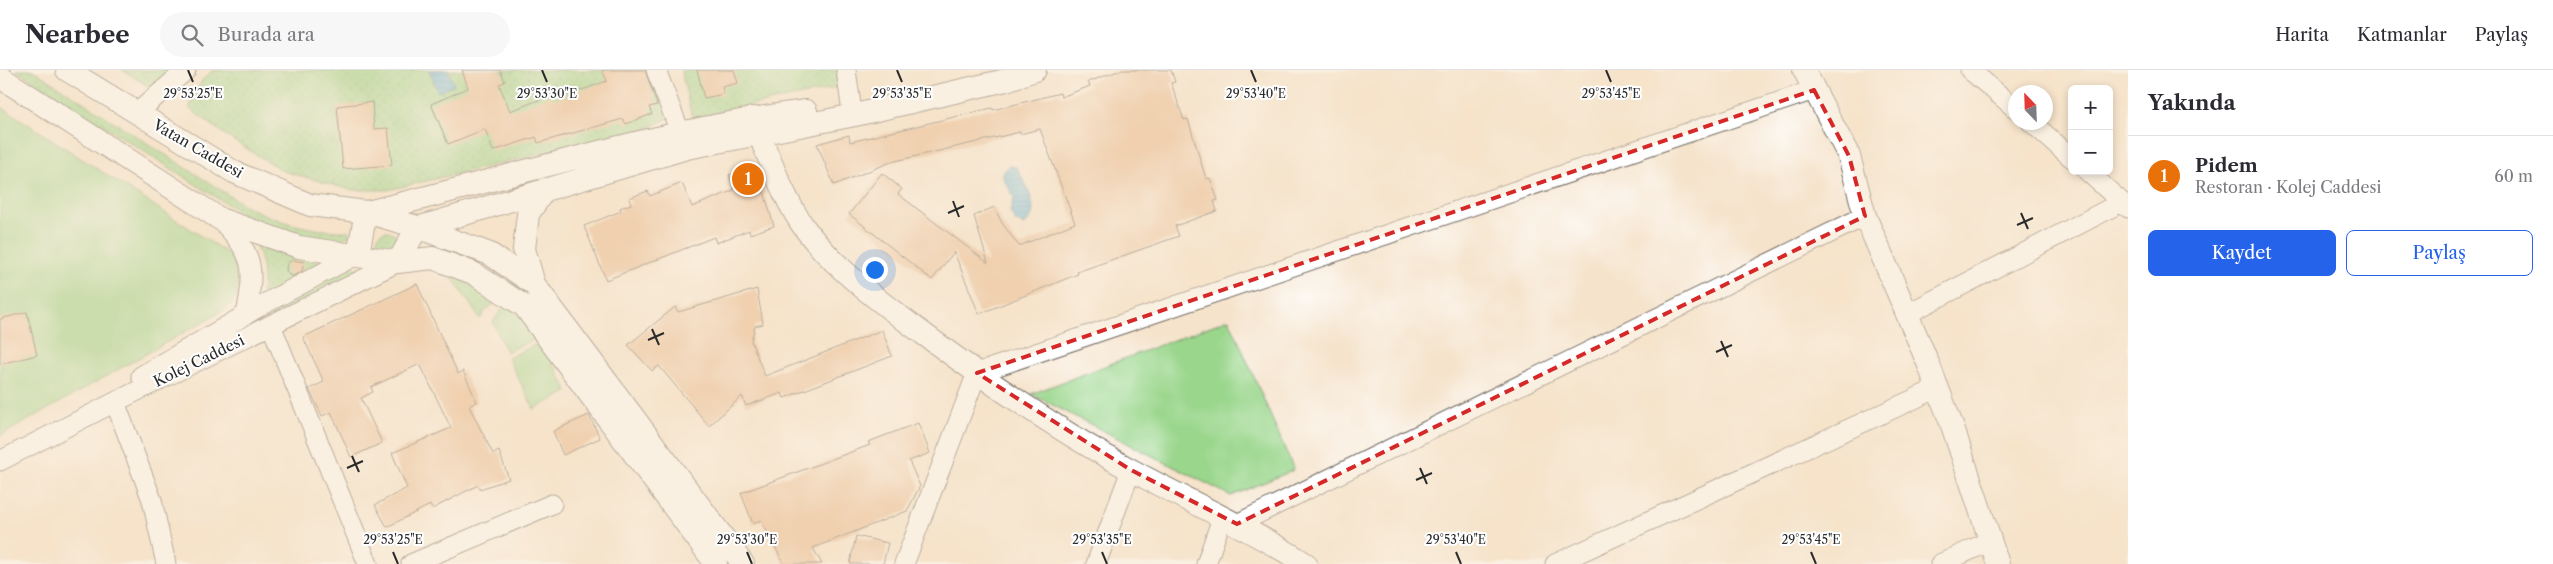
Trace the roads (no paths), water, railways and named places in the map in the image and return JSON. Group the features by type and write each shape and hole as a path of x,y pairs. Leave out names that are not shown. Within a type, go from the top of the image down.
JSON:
{"street":[{"name":"Vatan Caddesi","path":"67,70 234,172 310,205 366,212"},
{"path":"137,112 186,70"},
{"path":"656,70 680,132"},
{"path":"846,70 851,105"},
{"path":"398,262 417,228 756,126 1012,70"},
{"path":"366,212 680,132 756,126 921,100 1006,80 1034,70"},
{"path":"1804,70 1849,156 1865,216 1938,388 1998,564"},
{"path":"1970,70 2008,102"},
{"path":"0,77 220,219 299,247 358,254 398,262 433,258 473,273 524,306 556,346 716,564"},
{"path":"977,373 1814,90"},
{"path":"756,126 781,185 805,229 827,254 884,305 1022,404 1131,470 1230,521 1293,560"},
{"path":"2040,130 2068,154"},
{"path":"1907,314 2125,205 2092,175"},
{"path":"534,284 524,249 528,214 545,189"},
{"path":"366,212 490,254 534,284 743,564"},
{"path":"358,254 366,212"},
{"path":"1206,564 1230,521 1865,216"},
{"path":"220,219 244,244 253,274 246,315"},
{"name":"Kolej Caddesi","path":"0,460 246,315 358,254"},
{"name":"Kolej Caddesi","path":"0,460 398,262"},
{"path":"271,325 368,564"},
{"path":"904,564 977,373"},
{"path":"1555,564 1938,388"},
{"path":"115,402 152,500 166,564"},
{"path":"1096,564 1131,470"},
{"path":"411,564 552,504"},
{"path":"1940,564 1990,541"}],"water":[{"path":"429,70 448,70 454,85 438,92"},
{"path":"1009,166 1016,167 1028,189 1033,206 1029,220 1023,225 1016,222 1010,212 1014,197 1003,178 1003,171"}],"place":[{"name":"Pidem","path":"748,179"}]}
